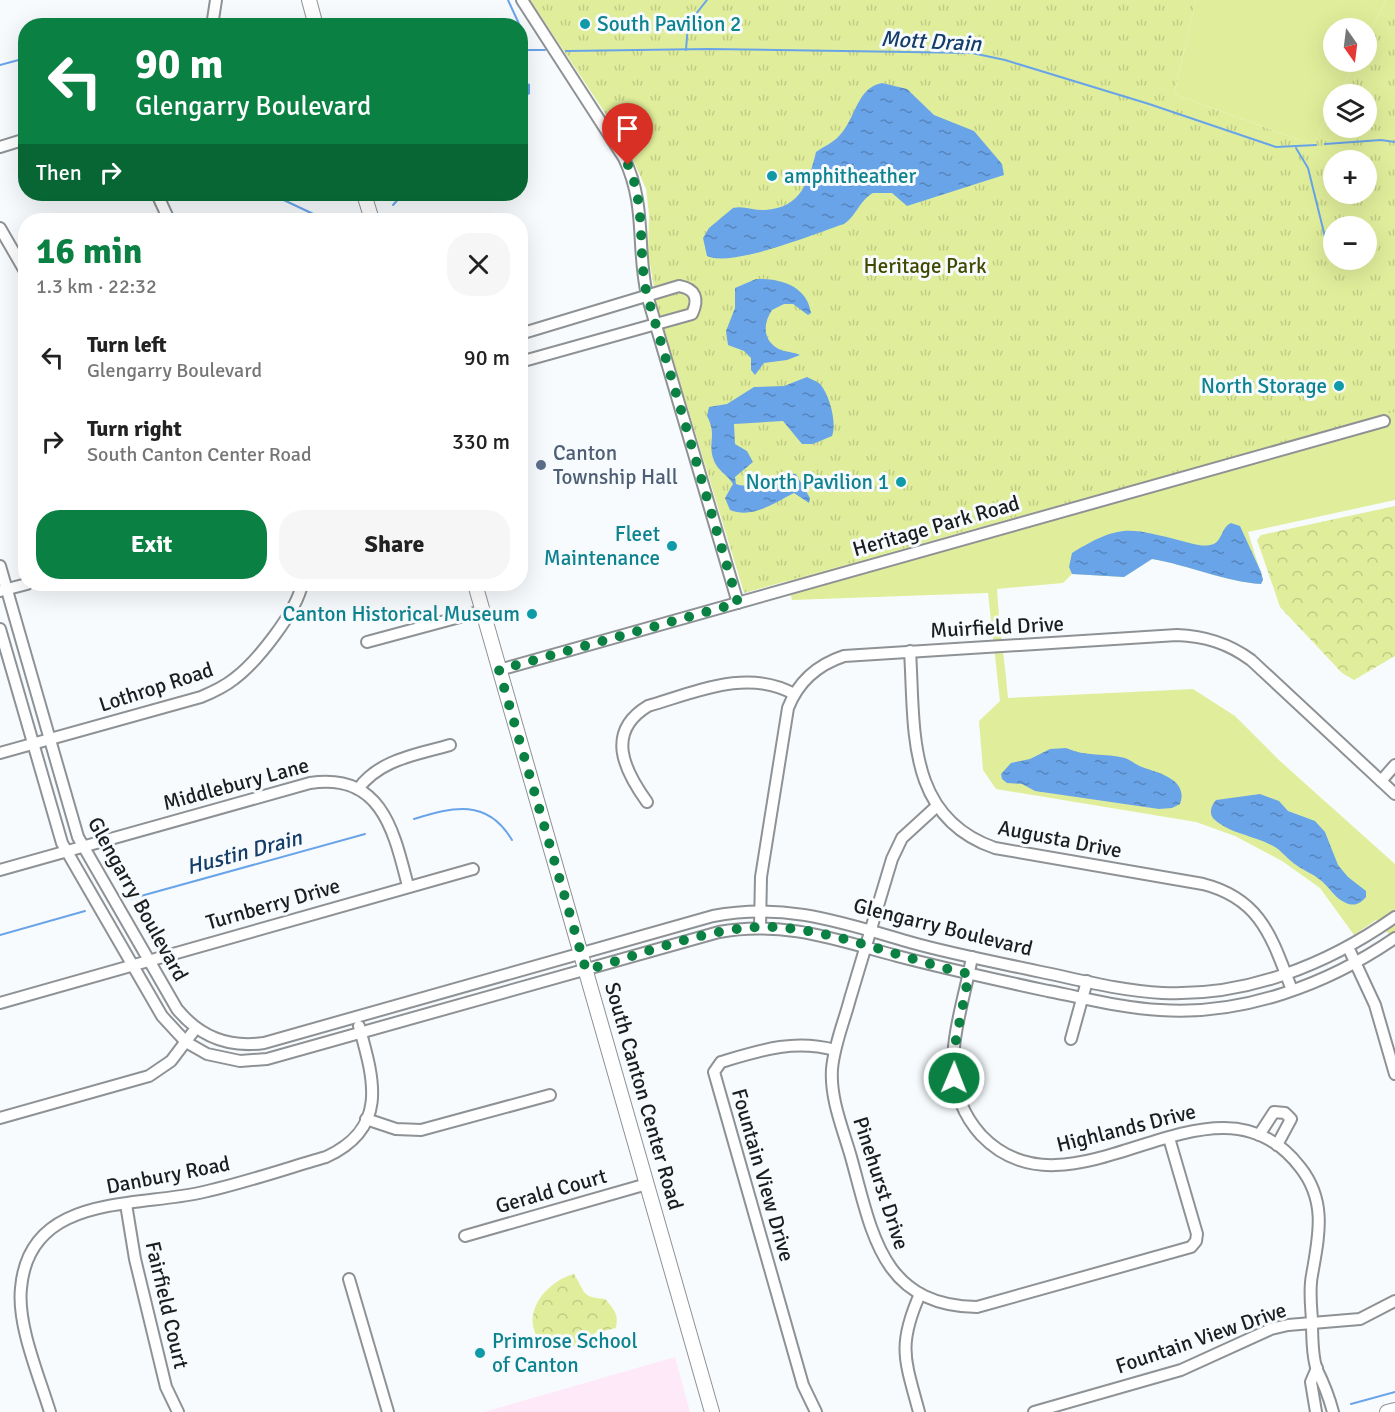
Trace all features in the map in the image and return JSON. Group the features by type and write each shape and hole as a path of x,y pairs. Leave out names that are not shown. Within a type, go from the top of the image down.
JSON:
{"main road":[{"path":"309,0 314,18"},
{"name":"South Canton Center Road","path":"477,591 712,1412"},
{"path":"1387,1412 1395,1410"}],"street":[{"path":"213,18 216,0"},
{"path":"522,0 624,158 634,178 641,208 640,264 647,295 738,603"},
{"path":"0,147 18,142"},
{"path":"0,228 18,259"},
{"path":"528,332 680,286 690,288 695,294 696,304 692,314 528,360"},
{"name":"Heritage Park Road","path":"499,670 1384,420"},
{"name":"Glengarry Boulevard","path":"0,566 3,590 69,810 84,846 177,1009 196,1028 207,1035 236,1044 270,1041 730,913 760,911 809,914 972,957 1142,992 1182,994 1233,989 1286,975 1348,947 1395,917"},
{"path":"3,590 18,586"},
{"name":"Lothrop Road","path":"0,753 201,697 219,689 245,670 283,621 300,591"},
{"path":"368,642 482,611"},
{"name":"Glengarry Boulevard","path":"0,629 54,820 67,851 162,1016 186,1042 207,1054 231,1060 258,1061 275,1057 700,938 733,930 760,927 811,932 969,974 1083,998 1136,1008 1181,1011 1237,1005 1292,990 1355,962 1395,938"},
{"name":"Muirfield Drive","path":"760,927 761,877 784,722 794,694 812,672 836,658 855,654 1177,635 1209,639 1230,647 1251,660 1395,794"},
{"name":"Augusta Drive","path":"910,651 918,760 925,785 937,806 962,831 995,848 1203,884 1226,891 1246,904 1262,922 1292,990"},
{"path":"647,802 627,771 622,749 626,728 640,711 648,706 743,681 771,684 794,694"},
{"path":"358,789 370,775 384,765 450,745"},
{"path":"1381,781 1395,765"},
{"name":"Middlebury Lane","path":"0,870 310,783 333,782 358,789 378,804 387,819 408,886"},
{"name":"Pinehurst Drive","path":"937,806 914,825 898,845 870,931 836,1050 832,1072 833,1096 875,1241 893,1273 920,1294 950,1305 985,1306 1191,1247 1196,1241 1197,1234 1169,1138"},
{"name":"Turnberry Drive","path":"0,1002 473,869"},
{"path":"696,921 700,938"},
{"path":"1348,947 1375,1005 1395,1074"},
{"name":"Highlands Drive","path":"972,957 954,1050 954,1078 967,1116 991,1144 1023,1161 1057,1166 1078,1163 1217,1127 1238,1128 1259,1135 1277,1145 1304,1172 1319,1208 1320,1235 1311,1286 1317,1368 1324,1379 1333,1412"},
{"path":"503,976 507,992"},
{"path":"1071,1038 1087,981"},
{"path":"1181,1011 1182,994"},
{"path":"397,1005 402,1021"},
{"name":"Danbury Road","path":"50,1412 22,1315 21,1286 26,1266 36,1245 59,1223 85,1210 200,1193 326,1157 351,1142 371,1108 374,1084 357,1016"},
{"path":"0,1118 149,1076 171,1061 196,1028"},
{"path":"270,1041 275,1057"},
{"name":"Fountain View Drive","path":"816,1412 802,1385 714,1072 721,1062 777,1046 806,1044 836,1050"},
{"path":"366,1119 396,1128 421,1130 550,1095"},
{"path":"1259,1135 1274,1112 1285,1113 1291,1119 1277,1145"},
{"name":"Gerald Court","path":"465,1236 647,1184"},
{"name":"Fairfield Court","path":"126,1204 135,1259 164,1377 178,1412"},
{"path":"349,1279 388,1412"},
{"path":"919,1412 904,1352 907,1325 920,1294"},
{"name":"Fountain View Drive","path":"1034,1412 1181,1370 1271,1329 1360,1318 1395,1301"},
{"name":"Highlands Drive","path":"1316,1412 1311,1382 1317,1368"}],"shaded area":[{"path":"675,1357 690,1412 484,1412"}],"green space":[{"name":"Heritage Park","path":"530,0 1196,0 1174,94 1313,145 1323,124 1323,138 1377,138 1377,84 1344,84 1350,72 1377,72 1377,18 1386,0 1395,0 1395,412 744,593 658,310 648,253 649,215 646,189 627,146"},
{"path":"1196,0 1386,0 1377,18 1323,18 1323,72 1350,72 1344,84 1323,84 1323,124 1313,145 1174,94"},
{"path":"1395,412 1395,500 1248,532 1263,580 1261,584 1234,580 1152,559 1124,577 1072,574 1063,583 997,589 1008,698 1193,689 1235,716 1280,761 1395,864 1395,941 1376,920 1354,935 1320,888 1282,861 1235,836 1196,822 996,789 983,770 979,721 1000,701 988,593 792,600 787,581"},
{"path":"1395,506 1395,656 1354,680 1342,673 1280,607 1257,540 1261,535"},
{"path":"574,1274 585,1293 592,1297 605,1299 611,1306 616,1315 616,1328 595,1333 588,1345 573,1347 537,1337 533,1327 533,1317 540,1298 555,1283"}],"water":[{"path":"882,83 907,89 934,115 974,131 1002,164 1004,175 907,206 892,193 873,193 844,224 754,254 719,258 707,256 703,238 709,228 733,208 761,210 777,208 795,198 806,183 816,152 839,136 861,97 873,86"},
{"path":"756,279 774,280 791,285 804,296 811,313 808,315 793,304 784,304 772,310 766,327 768,338 775,347 800,355 787,360 764,363 755,375 751,370 751,358 744,351 728,345 726,331 735,308 735,288"},
{"path":"807,377 820,384 830,402 833,417 832,436 813,444 802,444 783,421 734,424 735,444 747,451 753,462 735,477 736,484 751,485 781,475 796,474 810,498 809,503 794,493 755,511 747,513 730,510 725,498 733,484 713,458 712,433 707,416 709,407 727,404 754,387 784,386"},
{"path":"1231,523 1240,526 1261,572 1263,580 1261,584 1234,580 1152,559 1124,577 1072,574 1069,567 1072,553 1089,543 1115,533 1137,531 1196,545 1206,545 1214,544 1227,525"},
{"path":"1066,748 1081,753 1125,758 1170,778 1180,789 1182,795 1180,804 1172,808 1159,809 1035,791 1022,784 1007,783 1002,779 1001,774 1011,763 1030,759 1050,749"},
{"path":"1260,794 1279,801 1288,811 1315,821 1325,832 1338,865 1348,877 1366,891 1366,897 1360,903 1349,904 1342,901 1323,882 1296,865 1278,849 1229,829 1215,820 1211,813 1216,800"}],"waterway":[{"path":"508,0 516,18"},
{"path":"686,50 688,24 707,0"},
{"name":"Mott Drain","path":"566,51 708,49 972,53 1005,60 1149,104 1276,147 1316,145"},
{"name":"Mott Drain","path":"528,50 545,50"},
{"name":"Mott Drain","path":"0,65 18,60"},
{"name":"Mott Drain","path":"1325,144 1381,140 1395,142"},
{"path":"1296,148 1308,168 1323,229"},
{"name":"Mott Drain","path":"286,201 311,213"},
{"name":"Mott Drain","path":"393,205 397,201"},
{"name":"Hustin Drain","path":"414,819 442,811 468,809 492,817 512,840"},
{"name":"Hustin Drain","path":"130,899 365,834"},
{"name":"Hustin Drain","path":"0,935 85,911"},
{"path":"1351,1404 1395,1392"}],"place":[{"name":"South Pavilion 2","path":"585,24"},
{"name":"amphitheather","path":"772,176"},
{"name":"North Storage","path":"1339,386"},
{"name":"Canton Township Hall","path":"541,465"},
{"name":"North Pavilion 1","path":"901,482"},
{"name":"Fleet Maintenance","path":"672,546"},
{"name":"Canton Historical Museum","path":"532,614"},
{"name":"Primrose School of Canton","path":"480,1353"}],"route":[{"path":"628,165 634,178 641,208 640,264 647,295 738,603 499,670 586,970 719,933 746,928 772,927 831,936 969,974 954,1050 954,1078"}]}
